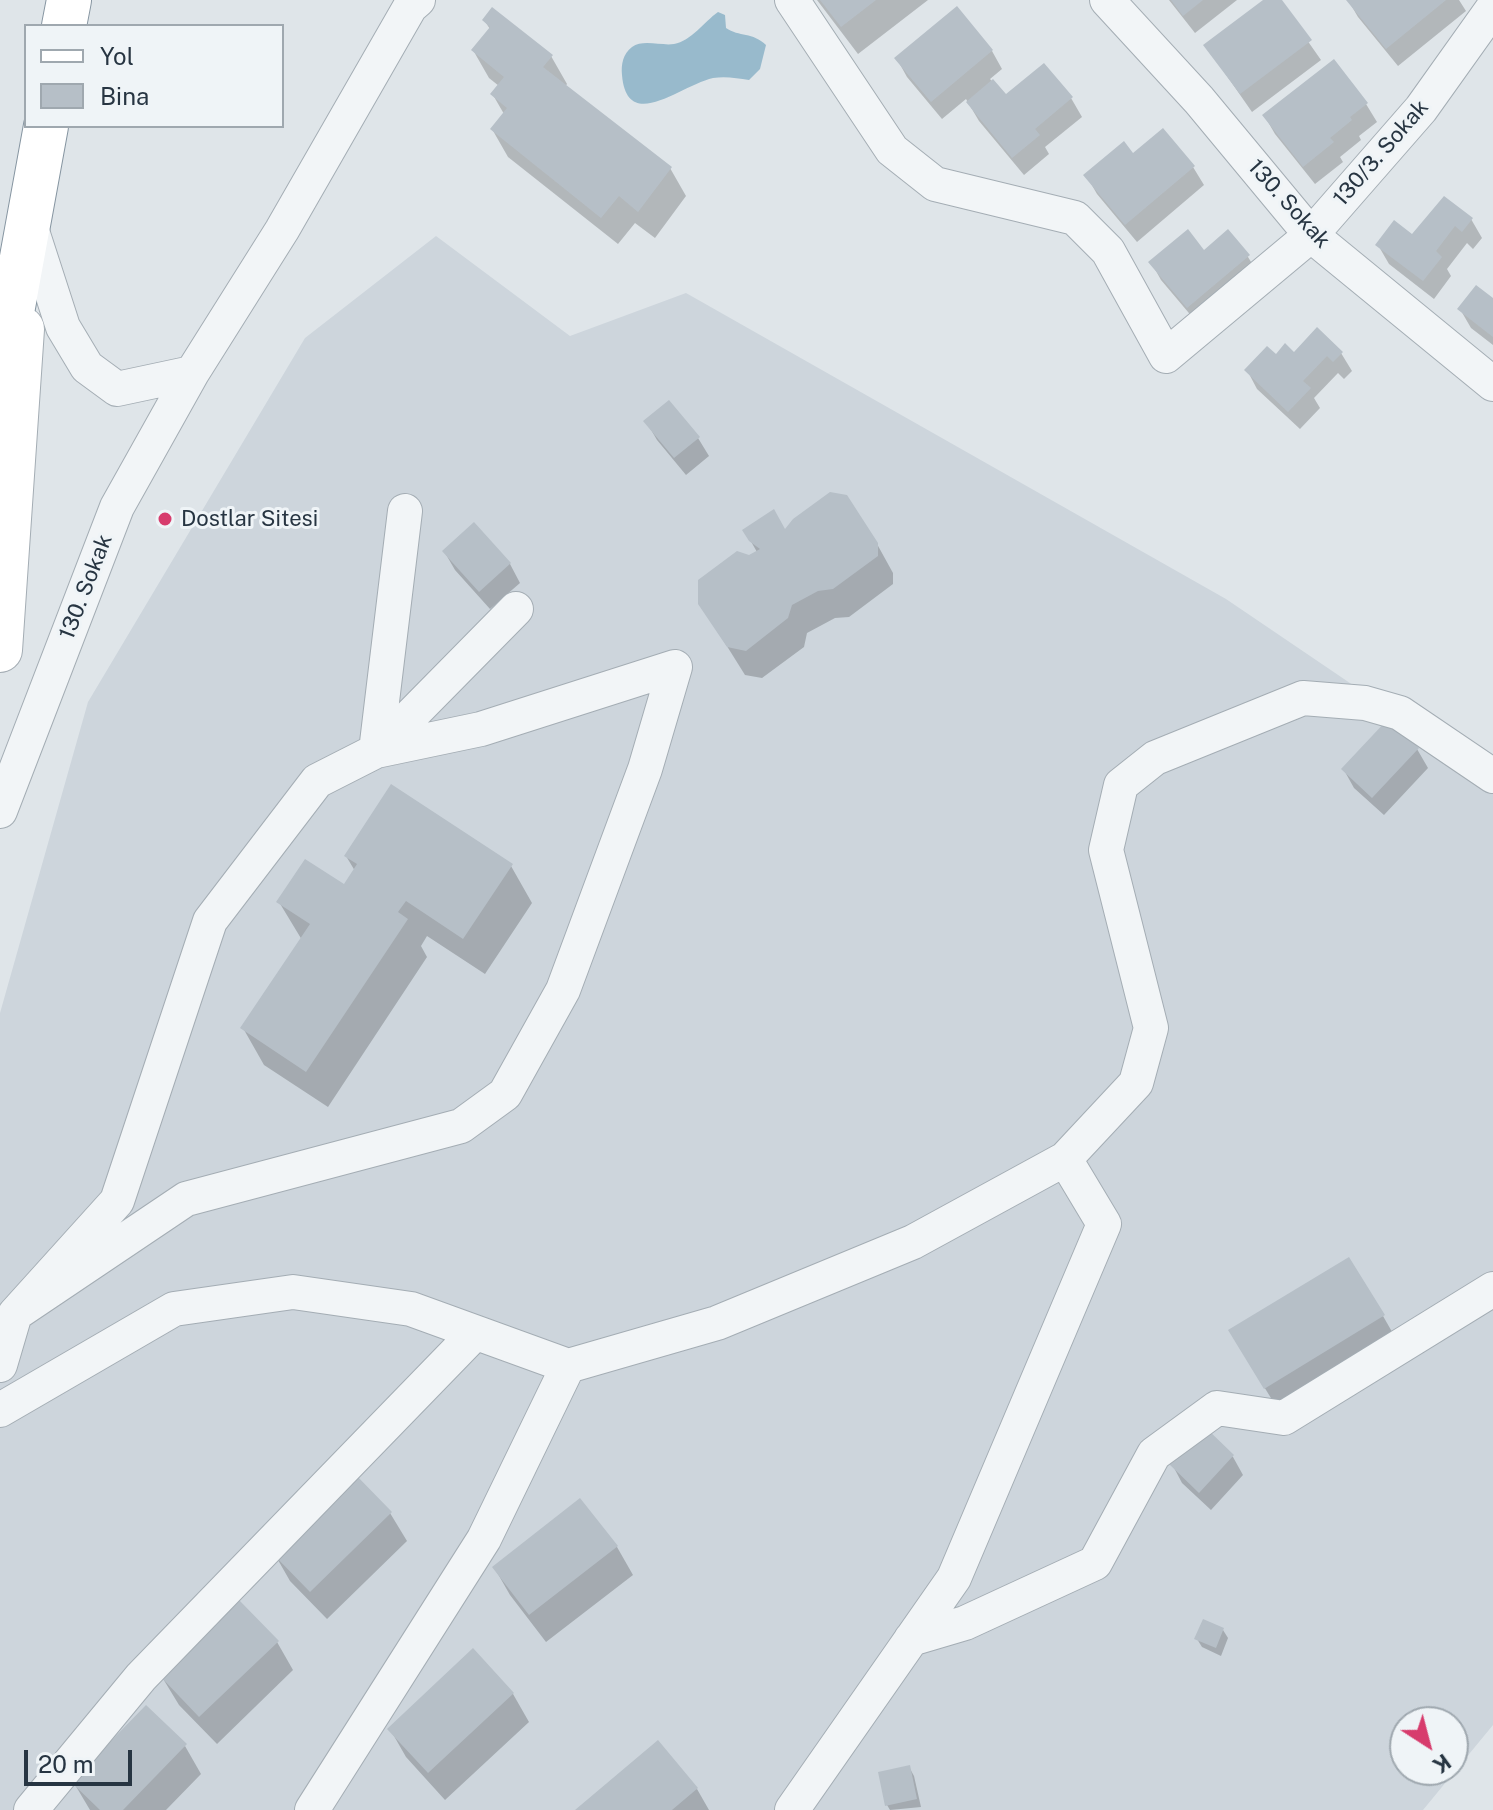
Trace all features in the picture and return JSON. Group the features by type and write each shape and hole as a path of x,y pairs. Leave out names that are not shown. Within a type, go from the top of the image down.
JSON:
{"main road":[{"path":"64,24 69,0"},
{"path":"0,378 46,128"},
{"path":"0,650 29,222"}],"street":[{"name":"130. Sokak","path":"0,811 117,507 192,373 282,230 410,7 418,0"},
{"name":"130/3. Sokak","path":"792,0 892,150 935,184 1075,218 1108,251 1166,356 1311,235 1421,109 1493,8"},
{"name":"130. Sokak","path":"1107,0 1199,100 1311,235 1493,384"},
{"path":"29,222 63,327 87,367 117,389 192,373"},
{"path":"376,751 405,511"},
{"path":"376,751 516,609"},
{"path":"0,1365 15,1314 117,1201 210,921 317,781 376,751 481,729 675,667 645,769 563,990 505,1094 461,1126 186,1199 15,1314"},
{"path":"0,1410 174,1309 293,1292 411,1309 568,1366 717,1323 913,1242 1065,1159 1136,1083 1151,1028 1106,850 1121,785 1155,758 1303,698 1365,703 1400,713 1493,776"},
{"path":"792,1810 954,1578 1104,1224 1065,1159"},
{"path":"911,1639 965,1623 1095,1563 1154,1454 1217,1408 1284,1418 1493,1289"},
{"path":"31,1810 141,1677 475,1333"},
{"path":"312,1810 484,1539 568,1366"}],"shaded area":[{"path":"436,236 570,336 686,293 1226,599 1493,780 1493,1725 1469,1754 1469,1706 1389,1706 1389,1786 1443,1786 1423,1810 0,1810 0,1013 88,702 305,338"}],"water":[{"path":"718,12 725,15 726,28 756,38 766,45 760,69 749,80 713,78 657,101 645,104 634,101 626,92 622,75 623,60 629,50 641,43 680,42"}],"building":[{"path":"820,0 876,0 841,27"},
{"path":"1171,0 1203,0 1183,16"},
{"path":"1263,0 1282,0 1312,40 1240,94 1203,45"},
{"path":"1346,0 1446,0 1386,49"},
{"path":"957,6 993,50 931,102 894,58"},
{"path":"492,7 553,55 543,67 672,167 638,212 619,196 601,218 490,129 507,108 490,94 504,77 471,50 490,27 482,20"},
{"path":"1334,59 1368,103 1330,138 1334,142 1303,167 1262,115"},
{"path":"1044,63 1073,97 1035,129 1040,135 1012,158 966,102 993,79 1006,94"},
{"path":"1163,128 1195,166 1125,225 1083,175 1124,141 1133,153"},
{"path":"1444,196 1473,218 1462,232 1455,226 1436,251 1442,257 1423,281 1375,245 1394,220 1412,234"},
{"path":"1188,229 1204,250 1228,229 1250,255 1187,308 1148,262"},
{"path":"1476,285 1493,298 1493,337 1457,309"},
{"path":"1317,327 1343,352 1333,362 1327,356 1303,381 1311,388 1288,412 1244,370 1267,346 1276,354 1285,343 1294,352"},
{"path":"669,400 700,437 674,458 643,421"},
{"path":"830,492 847,495 878,543 878,556 833,589 818,591 792,605 788,618 746,651 727,647 698,604 698,580 737,551 749,555 760,549 749,541 742,530 774,509 785,529 793,519"},
{"path":"474,522 511,563 479,592 442,551"},
{"path":"1388,719 1419,748 1372,798 1341,769"},
{"path":"391,784 513,864 463,939 406,901 398,912 408,919 306,1072 240,1028 310,924 276,902 305,859 344,884 357,864 344,856"},
{"path":"1349,1257 1385,1315 1264,1389 1228,1330"},
{"path":"1205,1427 1234,1455 1199,1493 1169,1464"},
{"path":"353,1472 392,1512 310,1592 272,1553"},
{"path":"580,1498 618,1546 529,1615 492,1567"},
{"path":"239,1600 279,1641 199,1717 160,1676"},
{"path":"1203,1619 1224,1628 1216,1648 1194,1639"},
{"path":"473,1648 514,1693 428,1773 387,1729"},
{"path":"146,1705 187,1744 123,1810 100,1810 71,1782"},
{"path":"658,1740 698,1788 672,1810 575,1810"},
{"path":"910,1765 917,1799 885,1806 878,1772"}],"place":[{"name":"Dostlar Sitesi","path":"165,519"}]}
